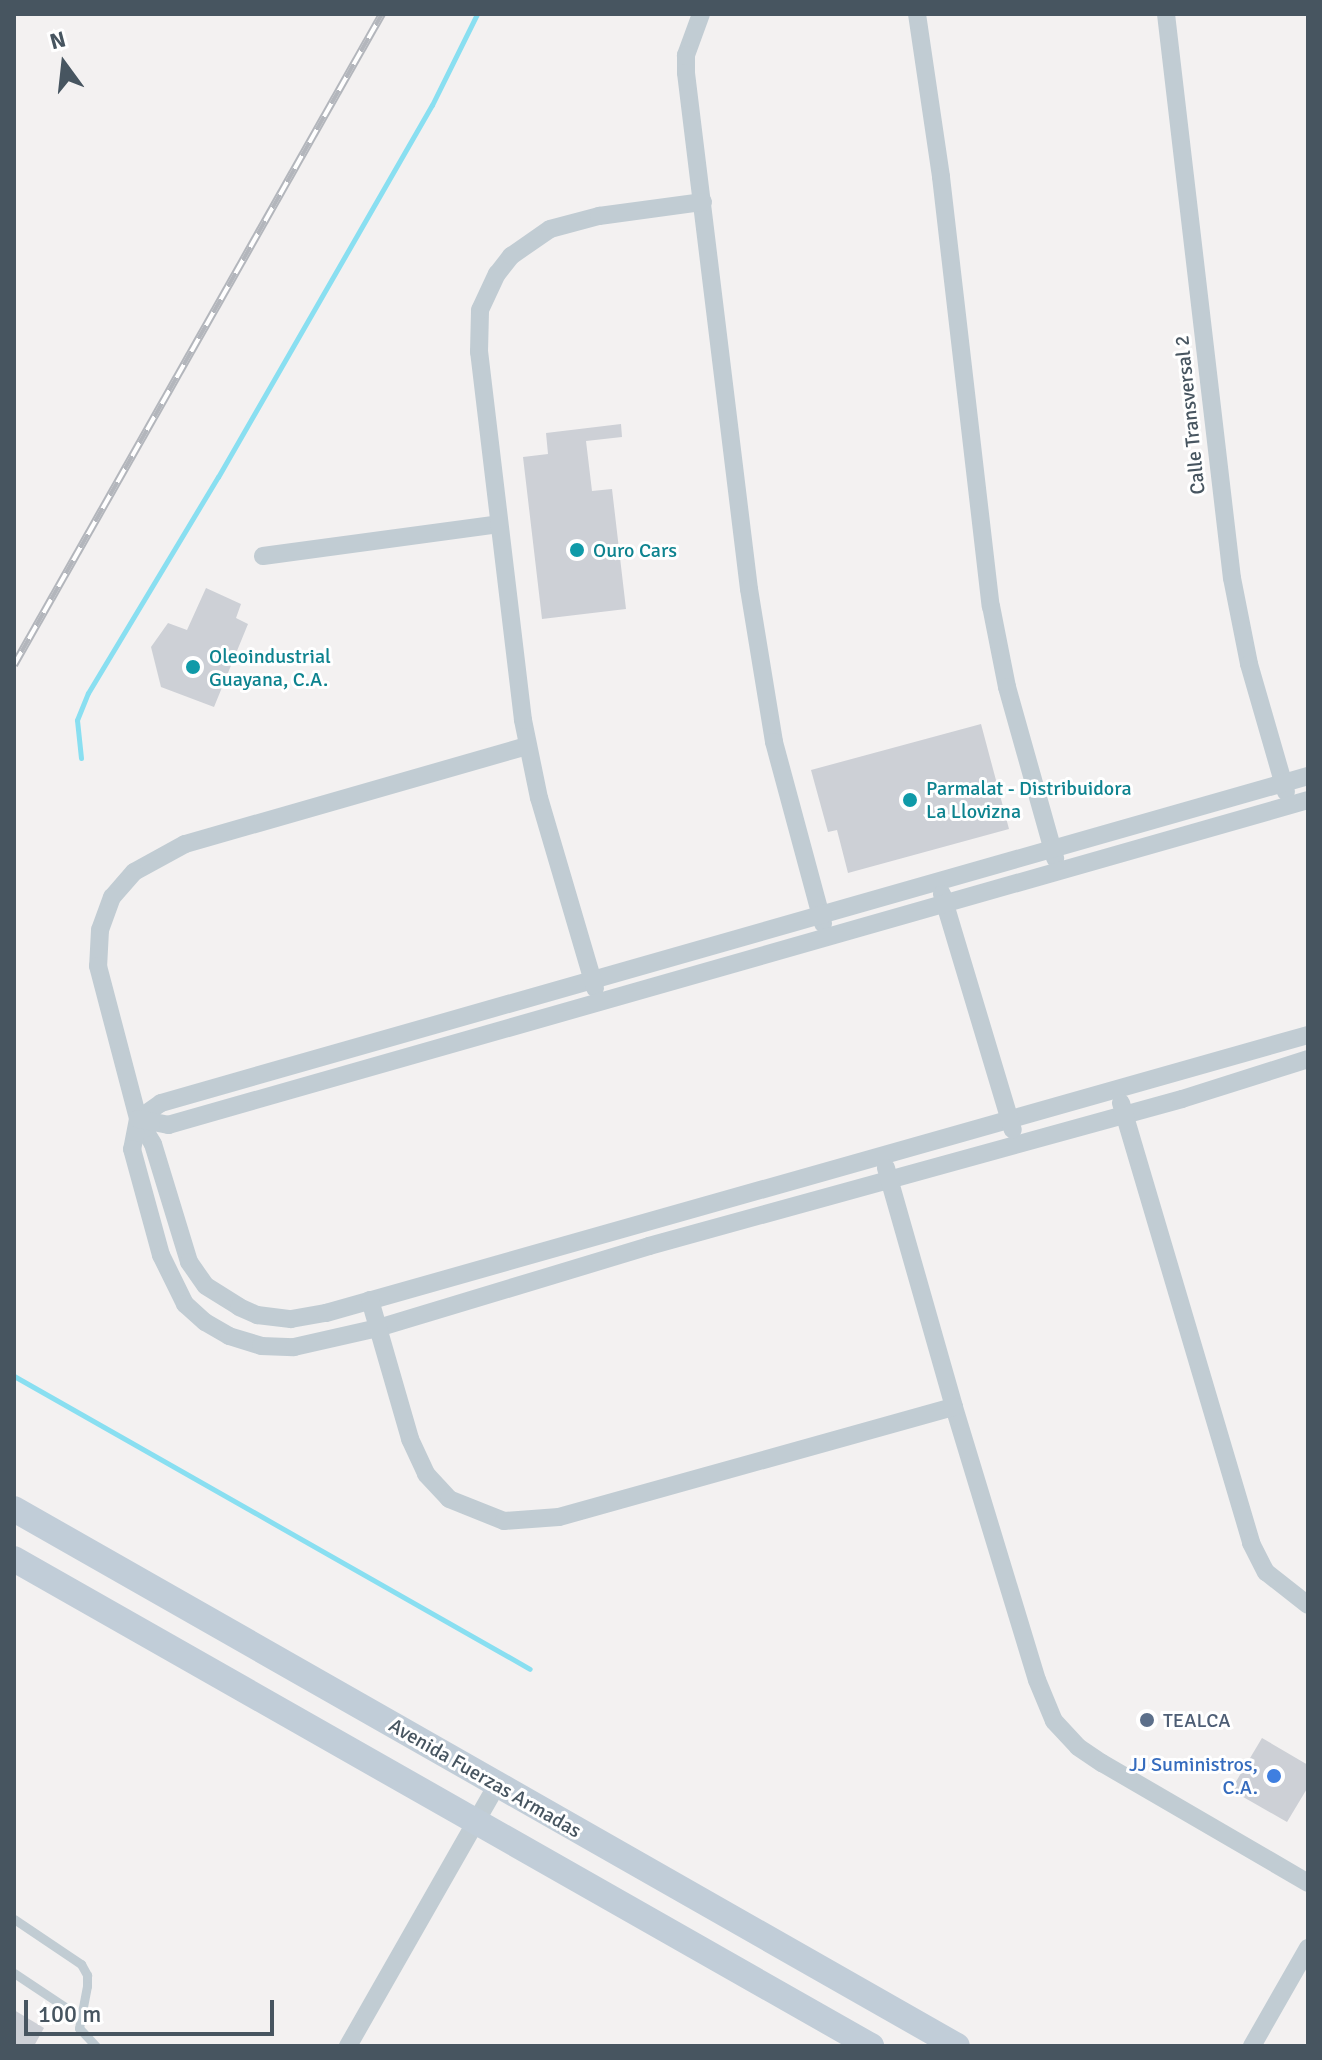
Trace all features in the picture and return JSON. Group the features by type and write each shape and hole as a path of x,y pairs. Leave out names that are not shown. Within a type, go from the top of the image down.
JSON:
{"street":[{"path":"701,14 686,55 686,73 761,679 774,742 826,937"},
{"path":"917,14 941,177 991,606 1007,687 1059,872"},
{"name":"Calle Transversal 2","path":"1166,14 1230,567 1249,664 1289,805"},
{"path":"599,1001 527,746 499,524 478,329 480,310 497,274 530,240 550,229 599,216 703,202"},
{"path":"263,556 499,524"},
{"path":"527,746 185,844 150,861 121,884 100,930 98,966 138,1119 153,1144 182,1249 206,1286 257,1315 308,1318 1308,1035"},
{"path":"1308,776 161,1103 138,1119 132,1149 161,1255 177,1290 194,1313 217,1330 244,1342 294,1347 378,1328 649,1246 1308,1059"},
{"path":"138,1119 168,1125 1308,800"},
{"path":"938,881 1017,1144"},
{"path":"1118,1090 1251,1543 1266,1572 1308,1605"},
{"path":"882,1156 1037,1680 1059,1728 1078,1747 1102,1763 1308,1883"},
{"path":"642,1221 649,1246"},
{"path":"161,1255 182,1249"},
{"path":"370,1300 410,1439 426,1474 449,1499 504,1521 559,1517 954,1407"},
{"name":"Avenida Fuerzas Armadas","path":"14,1509 957,2046"},
{"path":"14,1559 871,2046"},
{"path":"348,2046 497,1785"},
{"path":"1252,2046 1308,1948"}],"lane":[{"path":"14,1919 64,1949 81,1964 87,1975 79,2028 96,2046"},
{"path":"14,1973 80,2017"}],"building":[{"name":"Ouro Cars","path":"621,424 622,437 586,441 592,491 612,489 626,609 542,619 523,457 548,454 546,433"},
{"name":"Oleoindustrial Guayana, C.A.","path":"206,588 241,604 236,618 248,624 214,707 161,687 151,647 168,623 187,630"},
{"name":"Parmalat - Distribuidora La Llovizna","path":"981,724 1009,829 848,873 837,830 828,832 811,770"},
{"name":"JJ Suministros, C.A.","path":"1262,1738 1308,1765 1308,1787 1287,1822 1231,1790"},
{"path":"14,2010 44,2028 34,2046 14,2046"}],"waterway":[{"path":"81,758 77,720 88,693 218,477 432,105 477,14"},
{"path":"14,1376 530,1669"}],"railway":[{"path":"14,665 382,14"}],"place":[{"name":"Ouro Cars","path":"577,550"},
{"name":"Oleoindustrial Guayana, C.A.","path":"193,667"},
{"name":"Parmalat - Distribuidora La Llovizna","path":"910,800"},
{"name":"TEALCA","path":"1147,1720"},
{"name":"JJ Suministros, C.A.","path":"1274,1776"}]}
